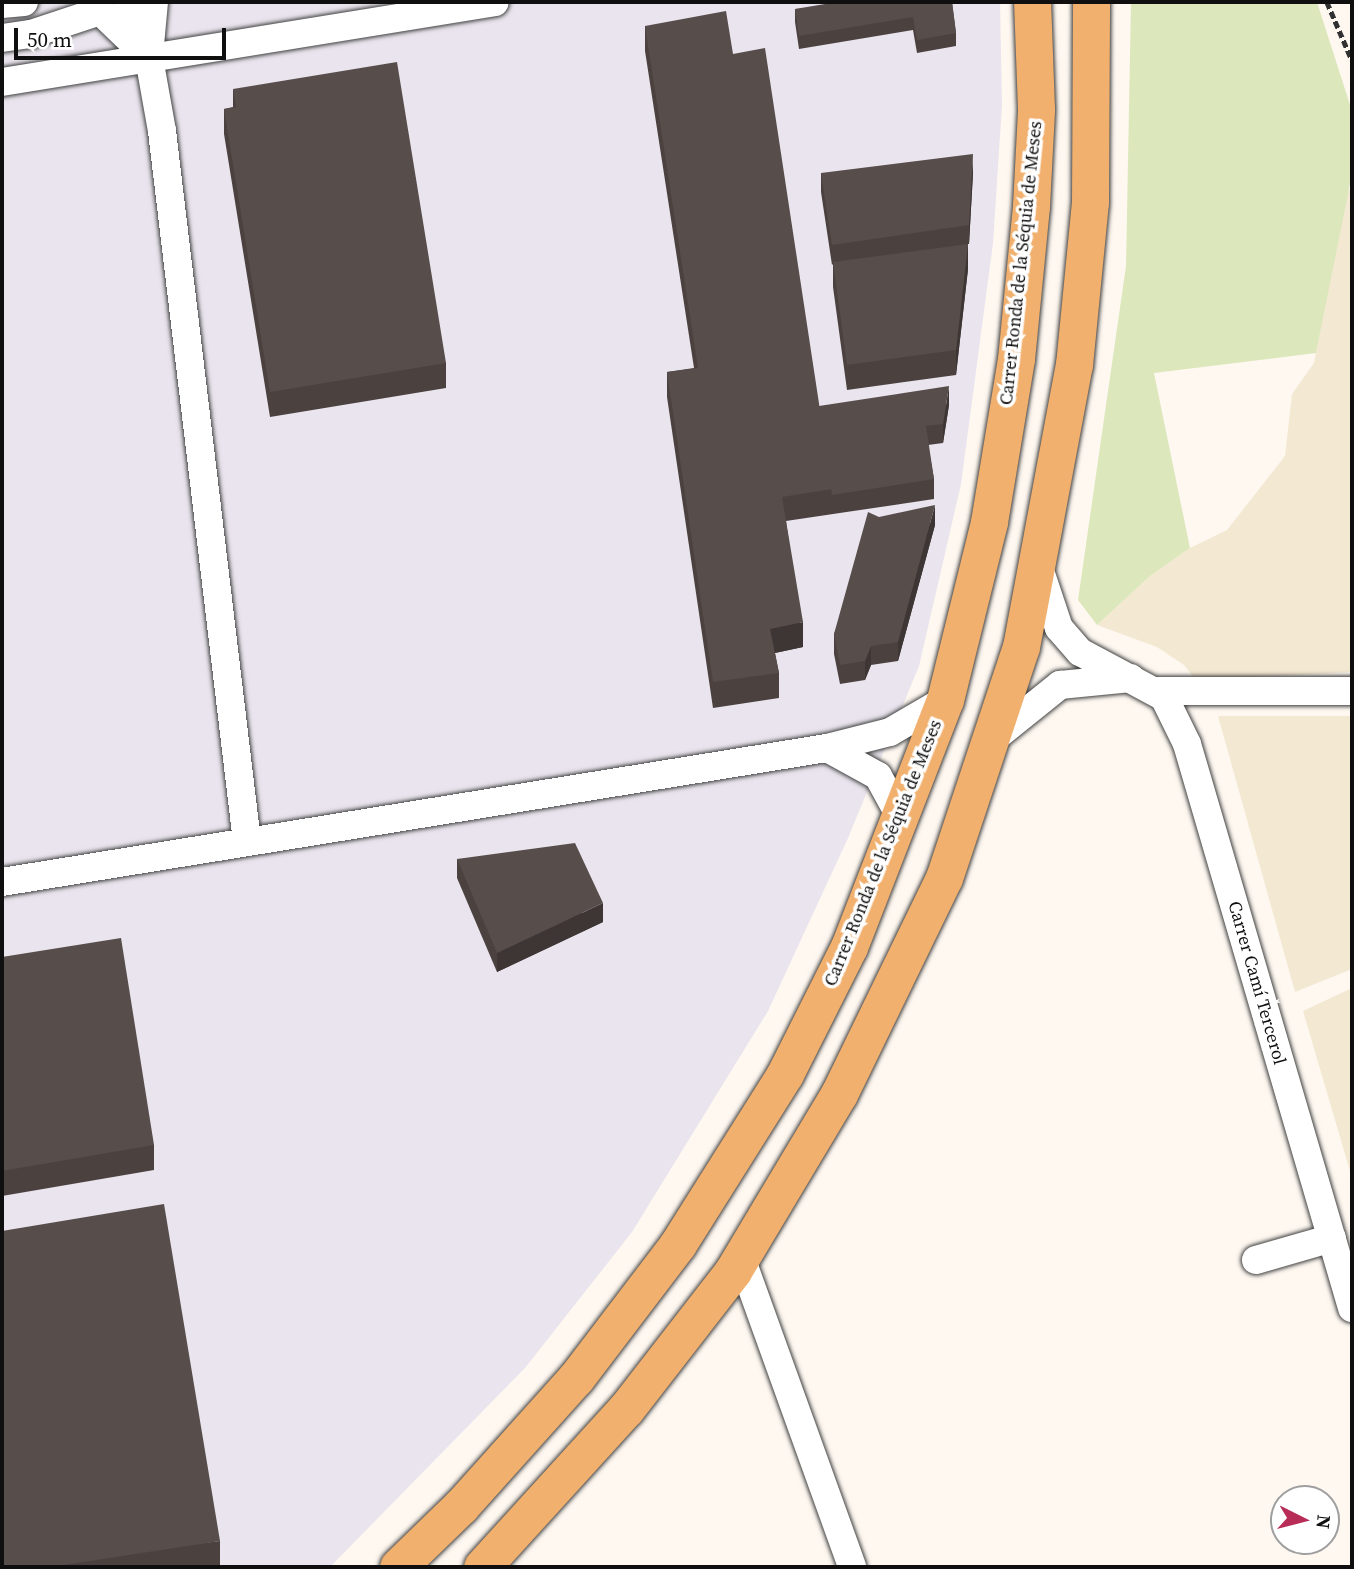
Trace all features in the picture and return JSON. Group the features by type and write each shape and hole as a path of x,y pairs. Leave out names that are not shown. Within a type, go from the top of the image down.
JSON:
{"main road":[{"name":"Carrer Ronda de la Séquia de Meses","path":"398,1567 460,1506 576,1378 678,1244 785,1074 849,947 945,700 989,523 1016,359 1036,109 1032,2"},
{"path":"482,1567 626,1409 741,1258 839,1094 904,967 944,878 994,738 1039,568 1084,278 1093,114 1091,2"}],"street":[{"path":"2,4 24,2"},
{"path":"127,2 149,58 163,144 247,842"},
{"path":"149,58 154,2"},
{"path":"2,82 495,2"},
{"path":"2,38 31,34 100,10 149,58"},
{"name":"Carrer Camí Tercerol","path":"1039,568 1059,628 1080,652 1156,691 1164,698 1187,744 1352,1308"},
{"path":"994,738 1060,685 1131,678"},
{"path":"1156,691 1352,691"},
{"path":"2,883 827,748 890,732 945,700"},
{"path":"827,748 878,776 901,818"},
{"path":"1256,1260 1332,1238"},
{"path":"741,1258 852,1567"}],"path":[{"path":"1327,2 1352,60"}],"shaded area":[{"path":"2,2 1000,2 1002,105 993,243 961,484 919,666 848,838 768,1011 632,1232 525,1368 330,1567 2,1567"},
{"path":"1347,190 1352,190 1352,672 1196,680 1184,665 1157,647 1097,625 1150,576 1190,548 1227,530 1285,456 1292,394 1314,363"},
{"path":"1218,716 1352,716 1352,969 1295,992"},
{"path":"1352,988 1352,1178 1303,1011"}],"green space":[{"path":"1131,2 1317,2 1352,111 1352,174 1316,353 1154,373 1190,548 1150,576 1097,625 1078,600 1126,266"}],"building":[{"path":"837,2 952,2 956,33 917,40 913,17 799,36 795,9"},
{"path":"726,11 733,54 765,48 832,489 782,497 803,622 770,629 779,673 713,682 667,372 698,368 645,26"},
{"path":"397,62 446,363 270,392 224,109 236,107 233,89"},
{"path":"973,154 969,225 832,245 821,173"},
{"path":"968,244 956,350 847,365 833,262"},
{"path":"949,386 943,424 926,426 934,479 832,495 819,406"},
{"path":"935,505 898,642 871,646 865,661 840,665 834,634 868,512 879,517"},
{"path":"575,843 603,903 497,953 457,859"},
{"path":"121,938 154,1145 2,1171 2,957"},
{"path":"164,1204 220,1541 51,1567 2,1567 2,1231"}]}
